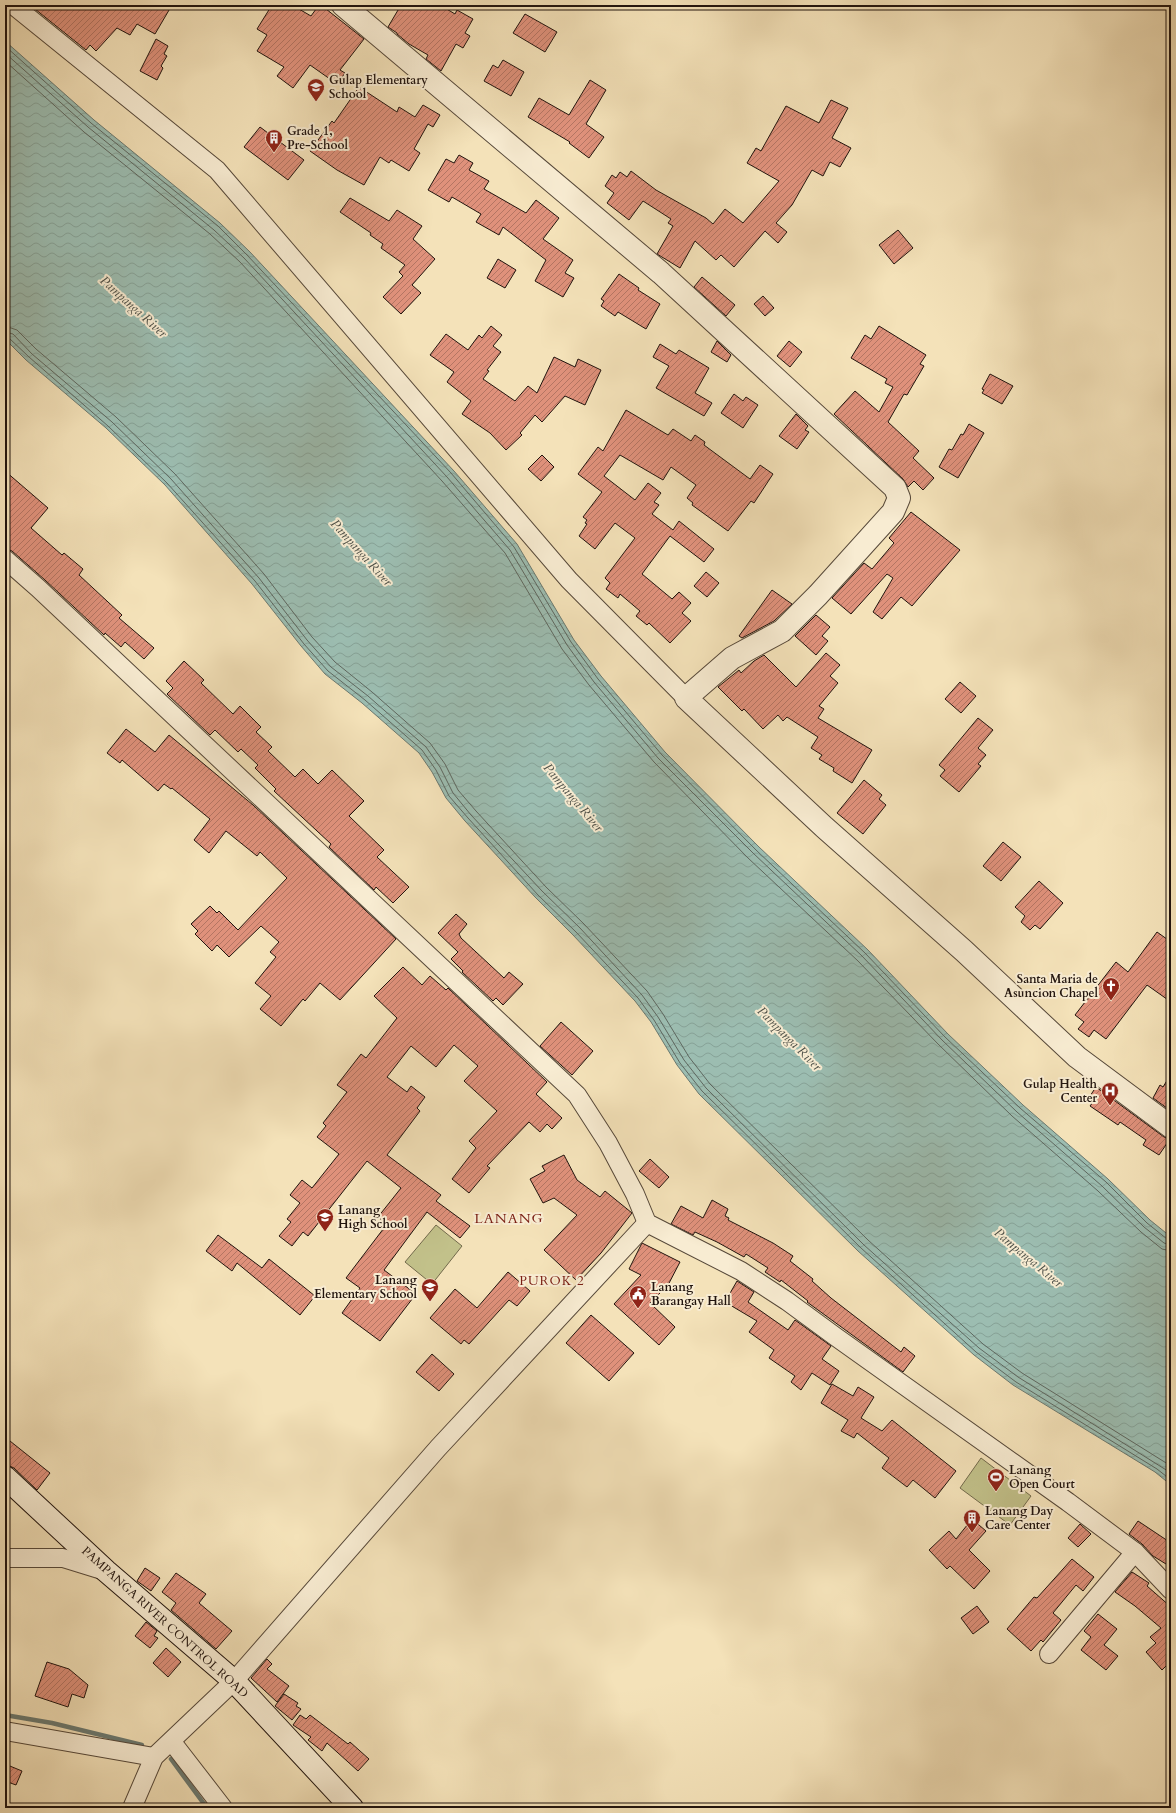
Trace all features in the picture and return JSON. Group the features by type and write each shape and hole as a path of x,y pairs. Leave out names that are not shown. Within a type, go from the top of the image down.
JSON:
{"street":[{"path":"13,5 217,170 569,580 686,698 824,827 964,952 1077,1057 1171,1127"},
{"path":"343,5 661,273 895,488 899,498 893,512 808,605 782,631 732,658 686,698"},
{"path":"5,560 38,588 577,1095 608,1143 635,1194 647,1223 741,1271 787,1300 836,1337 1068,1502 1135,1552 1171,1590"},
{"path":"132,1808 154,1757 172,1742 234,1681 438,1448 647,1223"},
{"name":"PAMPANGA RIVER CONTROL ROAD","path":"5,1477 106,1571 234,1681 352,1808"},
{"path":"1049,1654 1135,1552"},
{"path":"5,1558 63,1558 106,1571"},
{"path":"5,1731 154,1757"},
{"path":"172,1742 223,1808"}],"shaded area":[{"path":"436,1225 462,1246 432,1284 405,1262"},
{"name":"Lanang Open Court","path":"981,1458 1031,1496 1010,1525 960,1488"}],"water":[{"name":"Pampanga River","path":"5,41 94,120 220,223 250,252 454,471 517,544 574,640 601,676 665,752 759,847 868,950 948,1034 1023,1105 1108,1179 1150,1220 1171,1237 1171,1485 1155,1472 1013,1385 974,1355 858,1251 699,1094 677,1065 651,1022 635,1001 535,897 465,821 446,798 432,772 419,753 362,703 325,674 252,584 165,485 106,428 26,360 5,339"}],"building":[{"path":"30,5 172,5 155,34 137,24 130,35 117,28 96,51 90,45 86,50"},
{"path":"272,5 292,5 311,16 319,5 321,5 364,39 340,70 345,73 337,84 310,65 293,88 277,76 284,67 257,51 267,35 257,29"},
{"path":"401,5 440,5 455,14 457,10 473,19 465,33 470,36 463,48 456,44 441,71 426,59 428,55 409,44 388,27"},
{"path":"525,14 557,32 545,52 513,33"},
{"path":"156,39 168,46 164,54 167,56 161,66 163,68 157,80 140,71"},
{"path":"503,60 524,72 511,96 484,81 493,65 498,68"},
{"path":"590,80 606,90 586,124 604,137 589,158 569,143 570,142 528,117 539,98 569,115"},
{"path":"359,87 397,112 399,107 415,117 423,105 440,115 433,127 428,124 414,149 420,153 409,171 391,160 389,163 380,157 364,185 337,170 310,151 332,121 334,123"},
{"path":"831,100 848,108 832,138 851,148 840,167 830,162 823,176 812,170 792,205 776,223 787,232 778,243 765,231 734,267 721,255 716,260 695,241 680,268 657,254 673,226 668,223 671,219 643,201 629,220 607,203 614,193 605,186 612,175 616,178 620,172 627,177 631,171 656,190 706,218 713,224 725,209 743,223 779,181 747,163 756,148 761,151 786,106 819,123"},
{"name":"Grade 1, Pre-School","path":"260,127 304,160 288,180 244,147"},
{"path":"459,155 473,163 469,170 489,181 484,189 526,213 536,200 559,218 543,239 573,260 565,273 574,278 563,297 535,281 546,260 503,227 499,235 476,222 481,214 452,197 449,202 428,190 446,159 454,163"},
{"path":"350,198 389,221 397,210 422,226 413,239 435,259 412,285 421,293 401,314 383,297 403,276 399,272 405,265 381,248 383,244 370,235 371,233 340,212"},
{"path":"898,230 913,248 894,264 879,245"},
{"path":"498,259 516,270 505,288 487,278"},
{"path":"619,274 639,288 638,290 660,304 646,329 618,312 615,316 601,306 604,301 601,299"},
{"path":"702,277 735,305 726,316 694,287"},
{"path":"763,296 774,308 765,316 754,304"},
{"path":"491,326 502,335 493,346 501,352 487,370 489,371 483,379 515,401 528,386 537,393 554,357 575,367 578,359 601,370 585,405 565,396 542,422 535,415 520,433 522,435 506,450 490,433 462,414 471,401 447,382 454,372 430,355 446,334 468,350 479,335 482,338"},
{"path":"879,326 926,355 920,364 924,366 907,395 904,394 888,422 919,451 913,458 934,478 923,490 914,481 908,487 903,479 834,414 855,391 879,412 893,387 885,383 887,379 851,358 865,335 871,339"},
{"path":"717,341 731,355 727,362 711,352"},
{"path":"789,341 802,352 790,367 777,356"},
{"path":"660,344 676,354 679,350 709,368 695,393 712,403 704,416 656,388 669,366 653,357"},
{"path":"990,374 1013,386 1002,404 982,393 984,390 982,389"},
{"path":"734,394 743,401 746,397 758,405 743,428 721,413"},
{"path":"626,410 668,435 673,429 691,441 695,435 705,442 704,445 750,479 760,465 773,474 754,503 751,501 728,531 692,505 693,503 687,498 696,485 671,467 663,480 620,455 604,476 635,500 648,483 661,493 654,502 659,505 652,514 673,530 679,521 714,549 704,562 670,536 642,574 672,599 679,592 691,603 682,613 691,621 670,643 649,623 647,625 636,616 640,611 620,594 618,598 606,589 610,583 605,578 635,538 615,523 595,549 579,536 587,524 585,523 587,520 583,517 602,492 578,474 598,447 603,451"},
{"path":"796,414 808,426 805,430 809,432 797,449 779,436"},
{"path":"969,424 984,433 958,478 939,467 949,449 952,450 961,434 963,435"},
{"path":"542,455 554,467 541,481 528,469"},
{"path":"5,471 48,508 31,528 62,555 64,553 83,569 79,575 122,615 119,618 154,648 144,659 125,642 121,647 105,633 104,635 12,551 5,548"},
{"path":"911,512 960,550 912,606 901,597 882,619 873,612 893,578 887,574 851,614 832,598 864,563 872,569 894,543 889,538"},
{"path":"706,572 719,583 707,597 694,586"},
{"path":"772,590 792,604 774,621 742,638 739,636"},
{"path":"816,615 830,627 822,636 828,641 816,655 795,636"},
{"path":"826,653 840,665 830,676 838,683 819,706 824,709 818,718 872,750 852,783 833,771 834,768 819,759 822,755 811,748 818,737 787,717 783,721 778,715 763,729 744,709 742,711 718,687 739,670 741,673 754,661 764,655 796,687"},
{"path":"184,661 204,680 201,683 233,714 240,706 261,727 256,732 272,747 268,751 295,777 303,769 318,784 332,770 364,801 349,816 384,850 377,857 409,887 393,903 376,887 374,890 329,847 331,844 274,791 276,789 255,768 258,765 241,749 238,752 215,730 210,735 167,694 173,688 166,681"},
{"path":"960,682 976,696 961,713 945,699"},
{"path":"978,718 993,730 978,748 986,755 978,764 981,766 959,792 940,776 945,770 939,765"},
{"path":"126,729 155,752 169,735 253,805 396,939 340,1000 320,983 305,1001 303,999 281,1026 260,1009 271,996 255,983 276,957 270,952 279,942 261,926 229,957 217,945 212,951 195,934 198,931 191,924 210,906 217,913 219,911 238,930 287,878 260,852 257,856 226,831 209,853 194,840 210,819 172,788 171,789 164,784 158,791 122,760 120,763 107,753"},
{"path":"864,780 882,795 879,799 886,805 863,834 837,813"},
{"path":"1003,842 1021,857 1001,881 983,866"},
{"path":"1039,881 1063,903 1040,929 1035,925 1030,930 1021,922 1025,916 1015,907"},
{"path":"456,914 467,924 459,934 461,938 504,978 509,972 523,984 503,1005 496,998 493,1001 462,972 463,971 451,959 458,952 438,933"},
{"name":"Santa Maria de Asuncion Chapel","path":"1157,932 1171,942 1171,1002 1147,985 1106,1039 1094,1030 1089,1037 1078,1029 1084,1022 1075,1015 1116,962 1128,972"},
{"path":"403,967 422,985 430,976 446,990 448,988 547,1082 536,1094 562,1118 552,1129 547,1124 540,1132 529,1122 487,1166 490,1168 469,1193 452,1179 476,1148 469,1141 497,1111 464,1081 478,1066 454,1045 436,1067 411,1046 387,1077 407,1092 411,1086 425,1097 417,1108 420,1111 387,1155 441,1195 436,1201 470,1226 460,1238 427,1212 384,1270 416,1294 380,1341 342,1313 360,1288 346,1278 387,1224 378,1217 401,1188 367,1161 308,1236 303,1232 292,1246 279,1236 291,1222 287,1219 300,1203 290,1195 302,1180 312,1188 339,1154 317,1137 326,1126 323,1123 347,1092 337,1085 361,1054 366,1058 397,1018 374,996"},
{"path":"561,1022 593,1051 572,1075 540,1046"},
{"path":"1171,1074 1171,1111 1153,1098 1160,1085 1163,1087"},
{"path":"1096,1087 1164,1137 1170,1139 1159,1155 1143,1145 1146,1140 1120,1122 1118,1125 1090,1106 1093,1102 1088,1099"},
{"path":"564,1155 577,1180 600,1197 605,1191 632,1213 601,1253 576,1280 544,1250 577,1215 554,1198 543,1203 530,1179 545,1171 542,1166"},
{"path":"650,1159 669,1177 659,1188 639,1171"},
{"path":"712,1200 728,1209 725,1216 729,1218 728,1220 773,1243 793,1256 790,1261 813,1279 812,1281 831,1298 901,1352 904,1347 915,1356 903,1372 807,1302 808,1301 781,1280 780,1282 765,1272 768,1268 746,1254 744,1257 695,1232 693,1235 671,1224 681,1206 703,1218"},
{"path":"218,1235 262,1268 269,1259 315,1296 300,1315 237,1263 232,1271 206,1251"},
{"path":"642,1243 680,1262 667,1287 650,1303 675,1327 659,1345 614,1304 641,1275 629,1269"},
{"path":"508,1272 530,1291 517,1306 509,1300 469,1344 464,1340 461,1344 430,1318 455,1289 477,1308"},
{"path":"737,1281 754,1292 748,1302 788,1330 795,1320 831,1346 822,1359 839,1371 830,1385 812,1373 801,1390 791,1382 795,1376 769,1358 774,1350 749,1332 757,1321 725,1302"},
{"path":"591,1315 634,1353 609,1381 566,1343"},
{"path":"432,1354 454,1374 439,1391 416,1372"},
{"path":"832,1384 853,1396 858,1387 874,1397 861,1418 882,1431 892,1420 956,1471 935,1498 913,1480 907,1487 882,1468 889,1458 857,1433 854,1438 841,1431 848,1420 821,1403"},
{"path":"5,1437 50,1473 37,1490 14,1468 5,1464"},
{"path":"972,1519 986,1531 969,1550 990,1571 974,1589 950,1566 947,1569 929,1550 949,1531 956,1539"},
{"path":"1138,1521 1171,1543 1171,1557 1166,1564 1153,1556 1142,1544 1129,1534"},
{"path":"1080,1524 1091,1534 1078,1547 1068,1538"},
{"path":"1072,1559 1094,1577 1083,1591 1076,1585 1053,1613 1061,1620 1043,1642 1041,1640 1031,1651 1007,1629 1034,1597 1037,1598"},
{"path":"145,1568 160,1578 151,1591 137,1581"},
{"path":"1132,1572 1149,1583 1147,1586 1171,1607 1171,1661 1162,1670 1146,1652 1156,1643 1150,1637 1161,1628 1135,1606 1115,1592"},
{"path":"176,1573 206,1594 199,1603 232,1631 216,1649 171,1610 176,1603 162,1592"},
{"path":"977,1606 989,1622 973,1634 961,1618"},
{"path":"1098,1614 1117,1629 1104,1645 1118,1656 1106,1670 1081,1650 1091,1637 1084,1631"},
{"path":"146,1622 157,1631 154,1636 158,1638 150,1648 135,1636"},
{"path":"166,1648 181,1662 168,1677 153,1663"},
{"path":"267,1659 272,1664 267,1669 289,1686 277,1702 251,1678"},
{"path":"47,1662 69,1669 88,1685 84,1698 72,1694 68,1707 35,1696"},
{"path":"284,1694 298,1703 296,1706 301,1709 292,1720 275,1706"},
{"path":"300,1715 306,1719 310,1715 348,1744 350,1742 369,1759 358,1771 327,1743 322,1751 308,1740 311,1737 293,1725"},
{"path":"5,1764 22,1771 16,1785 5,1781"}],"waterway":[{"path":"5,1715 52,1723 142,1745"},
{"path":"171,1759 207,1808"}],"place":[{"name":"Gulap Elementary School","path":"316,102"},
{"name":"Grade 1, Pre-School","path":"274,153"},
{"name":"Santa Maria de Asuncion Chapel","path":"1111,1001"},
{"name":"Gulap Health Center","path":"1110,1106"},
{"name":"Lanang High School","path":"325,1232"},
{"name":"Lanang Elementary School","path":"430,1302"},
{"name":"Lanang Barangay Hall","path":"638,1309"},
{"name":"Lanang Open Court","path":"996,1492"},
{"name":"Lanang Day Care Center","path":"972,1533"}],"district":[{"name":"LANANG","path":"509,1218"},
{"name":"PUROK 2","path":"552,1280"}]}
